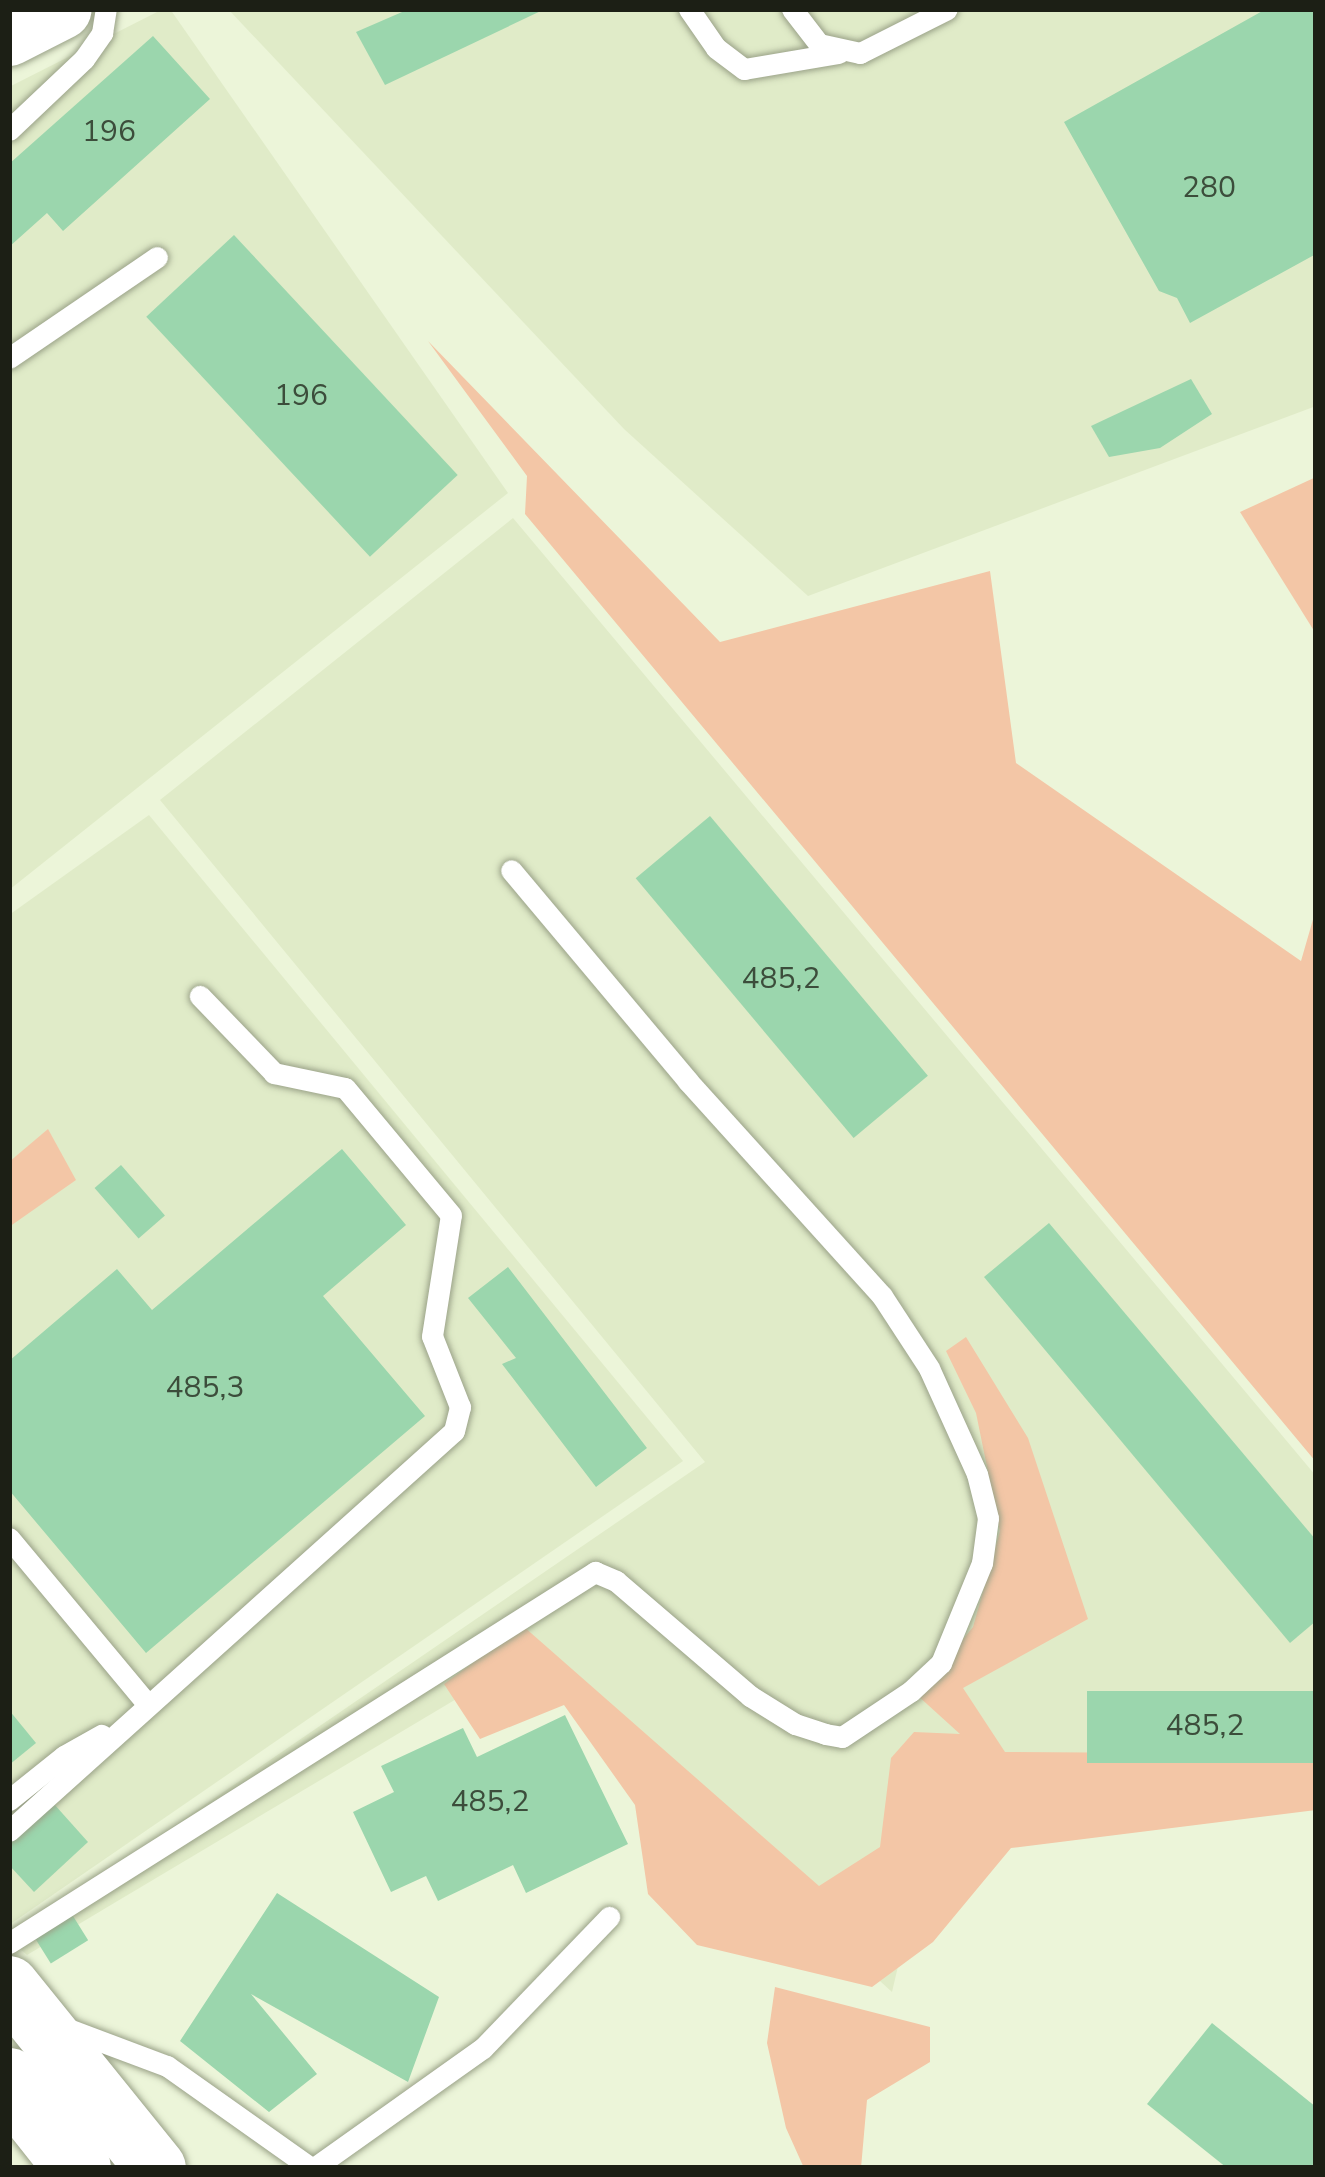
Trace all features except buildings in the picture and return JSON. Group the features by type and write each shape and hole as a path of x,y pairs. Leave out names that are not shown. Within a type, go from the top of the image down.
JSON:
{"highway":[{"path":"9,2081 78,2168"}],"street":[{"path":"9,36 62,9"},
{"path":"21,2000 156,2168"}],"lane":[{"path":"9,130 84,59 102,33 106,9"},
{"path":"689,9 716,48 744,69 860,53 947,9"},
{"path":"792,9 819,44 840,53"},
{"path":"9,358 157,257"},
{"path":"9,1943 596,1572 616,1581 750,1696 795,1724 825,1734 842,1737 911,1691 941,1663 982,1563 988,1518 977,1474 929,1368 882,1296 688,1081 511,870"},
{"path":"9,1831 454,1430 460,1408 432,1336 451,1215 345,1088 274,1073 200,996"},
{"path":"9,1538 140,1712"},
{"path":"9,1800 64,1756 140,1712"},
{"path":"21,2000 167,2066 313,2168 483,2048 609,1917"}],"shaded area":[{"path":"170,9 508,493 9,890 9,87"},
{"path":"228,9 1316,9 1316,406 808,596 624,429"},
{"path":"428,341 720,642 990,571 1016,763 1301,961 1316,909 1316,1462 525,514 527,476"},
{"path":"1316,477 1316,634 1240,512"},
{"path":"513,518 1316,1476 1316,1792 925,1851 892,1992 525,1658 27,1955 9,1939 705,1462 160,800"},
{"path":"149,815 683,1461 9,1925 9,915"},
{"path":"48,1129 76,1180 9,1227 9,1162"},
{"path":"966,1337 1028,1438 1088,1619 963,1688 1005,1752 1316,1754 1316,1810 1011,1848 933,1942 872,1987 697,1945 648,1894 635,1805 564,1705 480,1739 444,1684 523,1626 819,1886 880,1847 891,1758 914,1732 960,1734 917,1695 973,1627 1000,1531 976,1413 946,1351"},
{"path":"775,1987 930,2027 930,2062 867,2100 861,2168 804,2168 786,2128 767,2043"}]}
